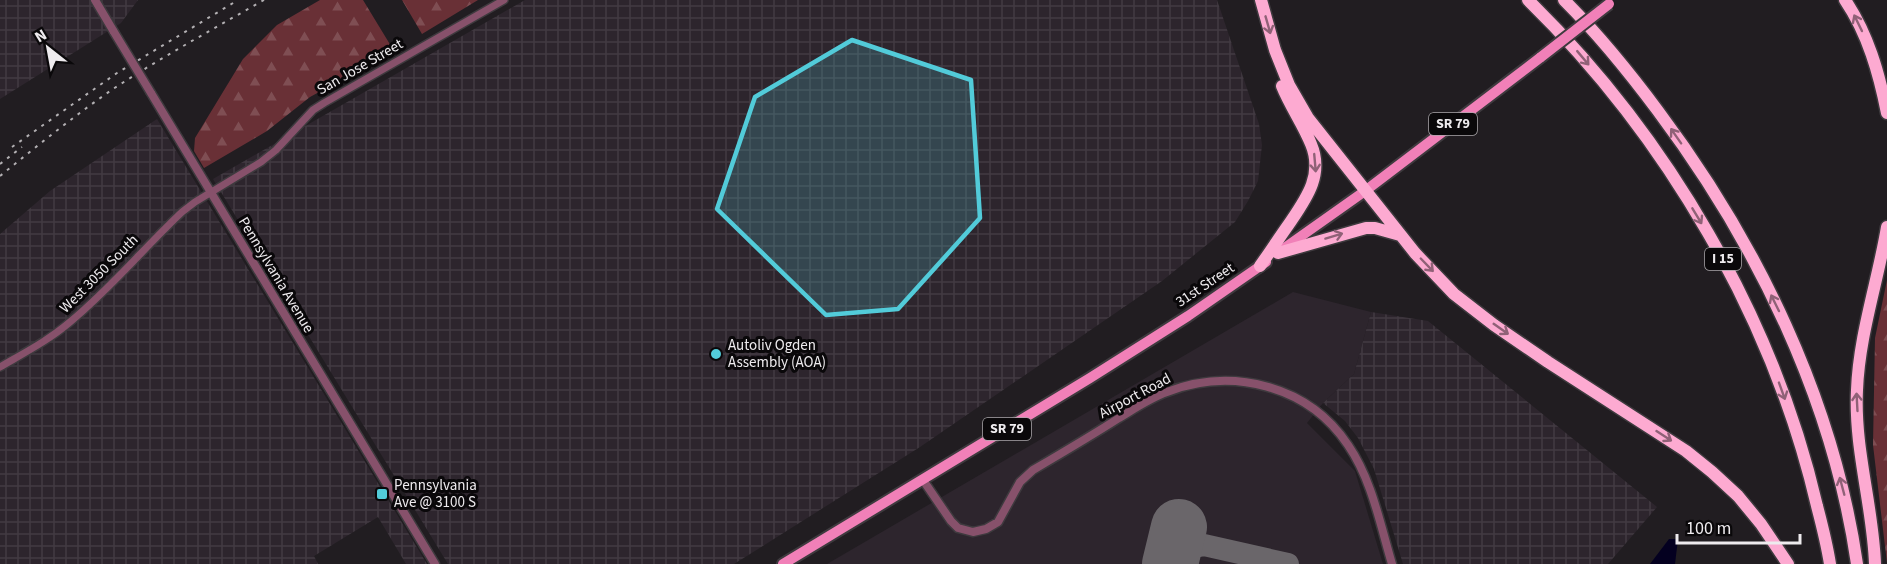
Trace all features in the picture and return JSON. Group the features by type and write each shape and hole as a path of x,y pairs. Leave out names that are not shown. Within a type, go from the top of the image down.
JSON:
{"highway":[{"path":"1261,0 1275,50 1289,85 1308,118 1400,236 1454,294 1494,325 1686,451 1712,472 1738,496 1761,524 1788,564"},
{"name":"I 15","path":"1528,0 1560,32 1640,128 1727,265 1755,322 1808,465 1830,564"},
{"name":"I 15","path":"1564,0 1629,72 1675,133 1714,190 1752,257 1786,325 1812,391 1833,453 1851,524 1857,564"},
{"path":"1845,0 1869,46 1881,83 1887,113"},
{"path":"1260,266 1303,205 1316,174 1312,146 1277,73 1275,50"},
{"path":"1875,564 1875,546 1859,442 1857,392 1864,335 1881,265 1887,227"},
{"path":"1278,254 1366,228 1375,228 1400,236"}],"main road":[{"name":"31st Street","path":"786,562 1100,372 1188,316 1365,191 1612,2"}],"street":[{"name":"Pennsylvania Avenue","path":"95,0 435,564"},
{"name":"San Jose Street","path":"210,192 261,162 324,103 504,0"},
{"name":"West 3050 South","path":"0,367 69,324 182,212 210,192"},
{"name":"Airport Road","path":"923,480 942,510 958,528 973,532 986,529 998,522 1020,482 1033,470 1165,392 1190,384 1216,380 1253,382 1282,391 1309,404 1333,424 1349,445 1365,475 1392,564"}],"highlighted area":[{"path":"852,40 971,80 980,218 898,309 826,315 717,209 755,97"}],"shaded area":[{"path":"0,0 138,0 121,23 0,99"},
{"path":"525,0 1217,0 1259,124 1262,145 1258,181 1235,222 1162,281 920,447 734,564 448,564 213,179"},
{"path":"157,119 427,564 406,564 378,517 314,556 318,564 0,564 0,234 50,191"},
{"path":"1293,292 1371,312 1354,374 1323,403 1307,423 1355,471 1383,564 827,564"},
{"path":"1371,312 1428,321 1657,507 1608,564 1403,564 1374,469 1358,438 1345,421 1323,403 1354,374"}],"green space":[{"path":"320,0 363,0 394,51 310,97 267,131 204,168 194,151 195,138 243,59 277,25"},
{"path":"402,0 478,0 422,34"},
{"path":"1887,280 1887,563 1873,445 1875,338"}],"water":[{"path":"1669,539 1678,539 1675,564 1650,564"}],"taxiway":[{"path":"1172,564 1186,551 1204,545 1288,564"}],"runway":[{"path":"1170,564 1179,527"}],"railway":[{"path":"12,147 117,73 238,0"},
{"path":"0,176 113,89 264,0"},
{"path":"0,164 22,147"}],"place":[{"name":"Autoliv Ogden Assembly (AOA)","path":"716,354"},
{"name":"Pennsylvania Ave @ 3100 S","path":"382,494"}]}
